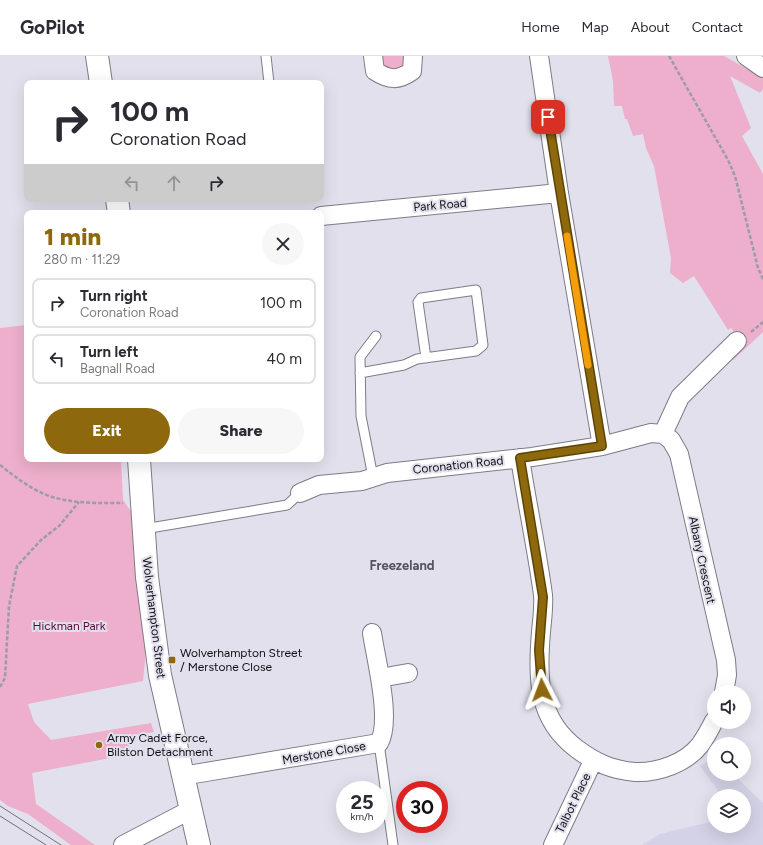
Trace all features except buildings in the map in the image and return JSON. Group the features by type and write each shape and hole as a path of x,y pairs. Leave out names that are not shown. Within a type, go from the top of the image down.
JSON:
{"main road":[{"path":"97,56 101,80"},
{"name":"Wolverhampton Street","path":"139,462 147,577 160,675 199,845"}],"street":[{"path":"373,56 375,71 385,77 402,78 412,71 413,56"},
{"path":"539,56 602,446"},
{"path":"746,56 763,67"},
{"name":"Park Road","path":"324,216 560,193"},
{"path":"663,434 680,397 743,337"},
{"name":"Coronation Road","path":"300,493 320,485 362,481 388,473 520,458 602,446 651,433 663,434"},
{"name":"Albany Crescent","path":"663,434 671,440 679,454 726,660 727,675 725,685"},
{"path":"520,458 543,597 539,650 544,706 554,727 568,742 593,761 618,771 646,772 672,766 700,746 710,729"},
{"name":"Merstone Close","path":"182,776 379,743 382,737 384,710 372,633"},
{"path":"380,678 408,673"},
{"name":"Talbot Place","path":"552,845 593,761"},
{"path":"126,844 190,810"}],"lane":[{"path":"266,56 269,80"},
{"path":"360,373 404,365 417,359 426,358 476,351 483,345 476,290 422,298 418,302 426,358"},
{"path":"374,477 361,416 360,357 376,336"},
{"path":"144,529 287,505 300,493"},
{"path":"379,743 393,845"}],"path":[{"path":"669,56 728,160 734,176 758,268 763,279"},
{"path":"743,337 763,322"},
{"path":"0,465 23,483 45,494 79,502 142,503"},
{"path":"0,687 5,678 9,606 17,566 41,540 59,526 79,502"}],"shaded area":[{"path":"707,762 707,776 700,766"},
{"path":"711,781 740,781 749,789 717,789"},
{"path":"751,791 763,803 763,845 642,845 660,834 707,823 707,833 751,833"}],"green space":[{"path":"379,56 407,56 407,65 387,74"},
{"path":"608,56 724,56 763,78 763,89 760,93 730,76 751,128 742,136 763,174 763,332 733,360 729,355 742,342 731,328 728,330 694,276 683,283 670,273 671,258 654,166 646,148 643,134 633,136 627,119 625,119 622,106 614,106 613,81"},
{"name":"Hickman Park","path":"24,325 24,462 121,462 123,500 132,513 146,651 143,681 28,704 34,722 51,740 151,723 154,732 127,736 131,754 32,773 36,804 95,845 71,845 28,814 8,806 0,800 0,328"}],"tram line":[{"path":"0,806 61,845"},
{"path":"0,816 46,845"}],"slow traffic":[{"path":"567,236 588,365"}],"place":[{"name":"Wolverhampton Street / Merstone Close","path":"172,660"},
{"name":"Army Cadet Force, Bilston Detachment","path":"99,745"}],"district":[{"name":"Freezeland","path":"402,565"}],"route":[{"path":"542,690 539,650 543,597 520,458 602,446 548,117"}]}
